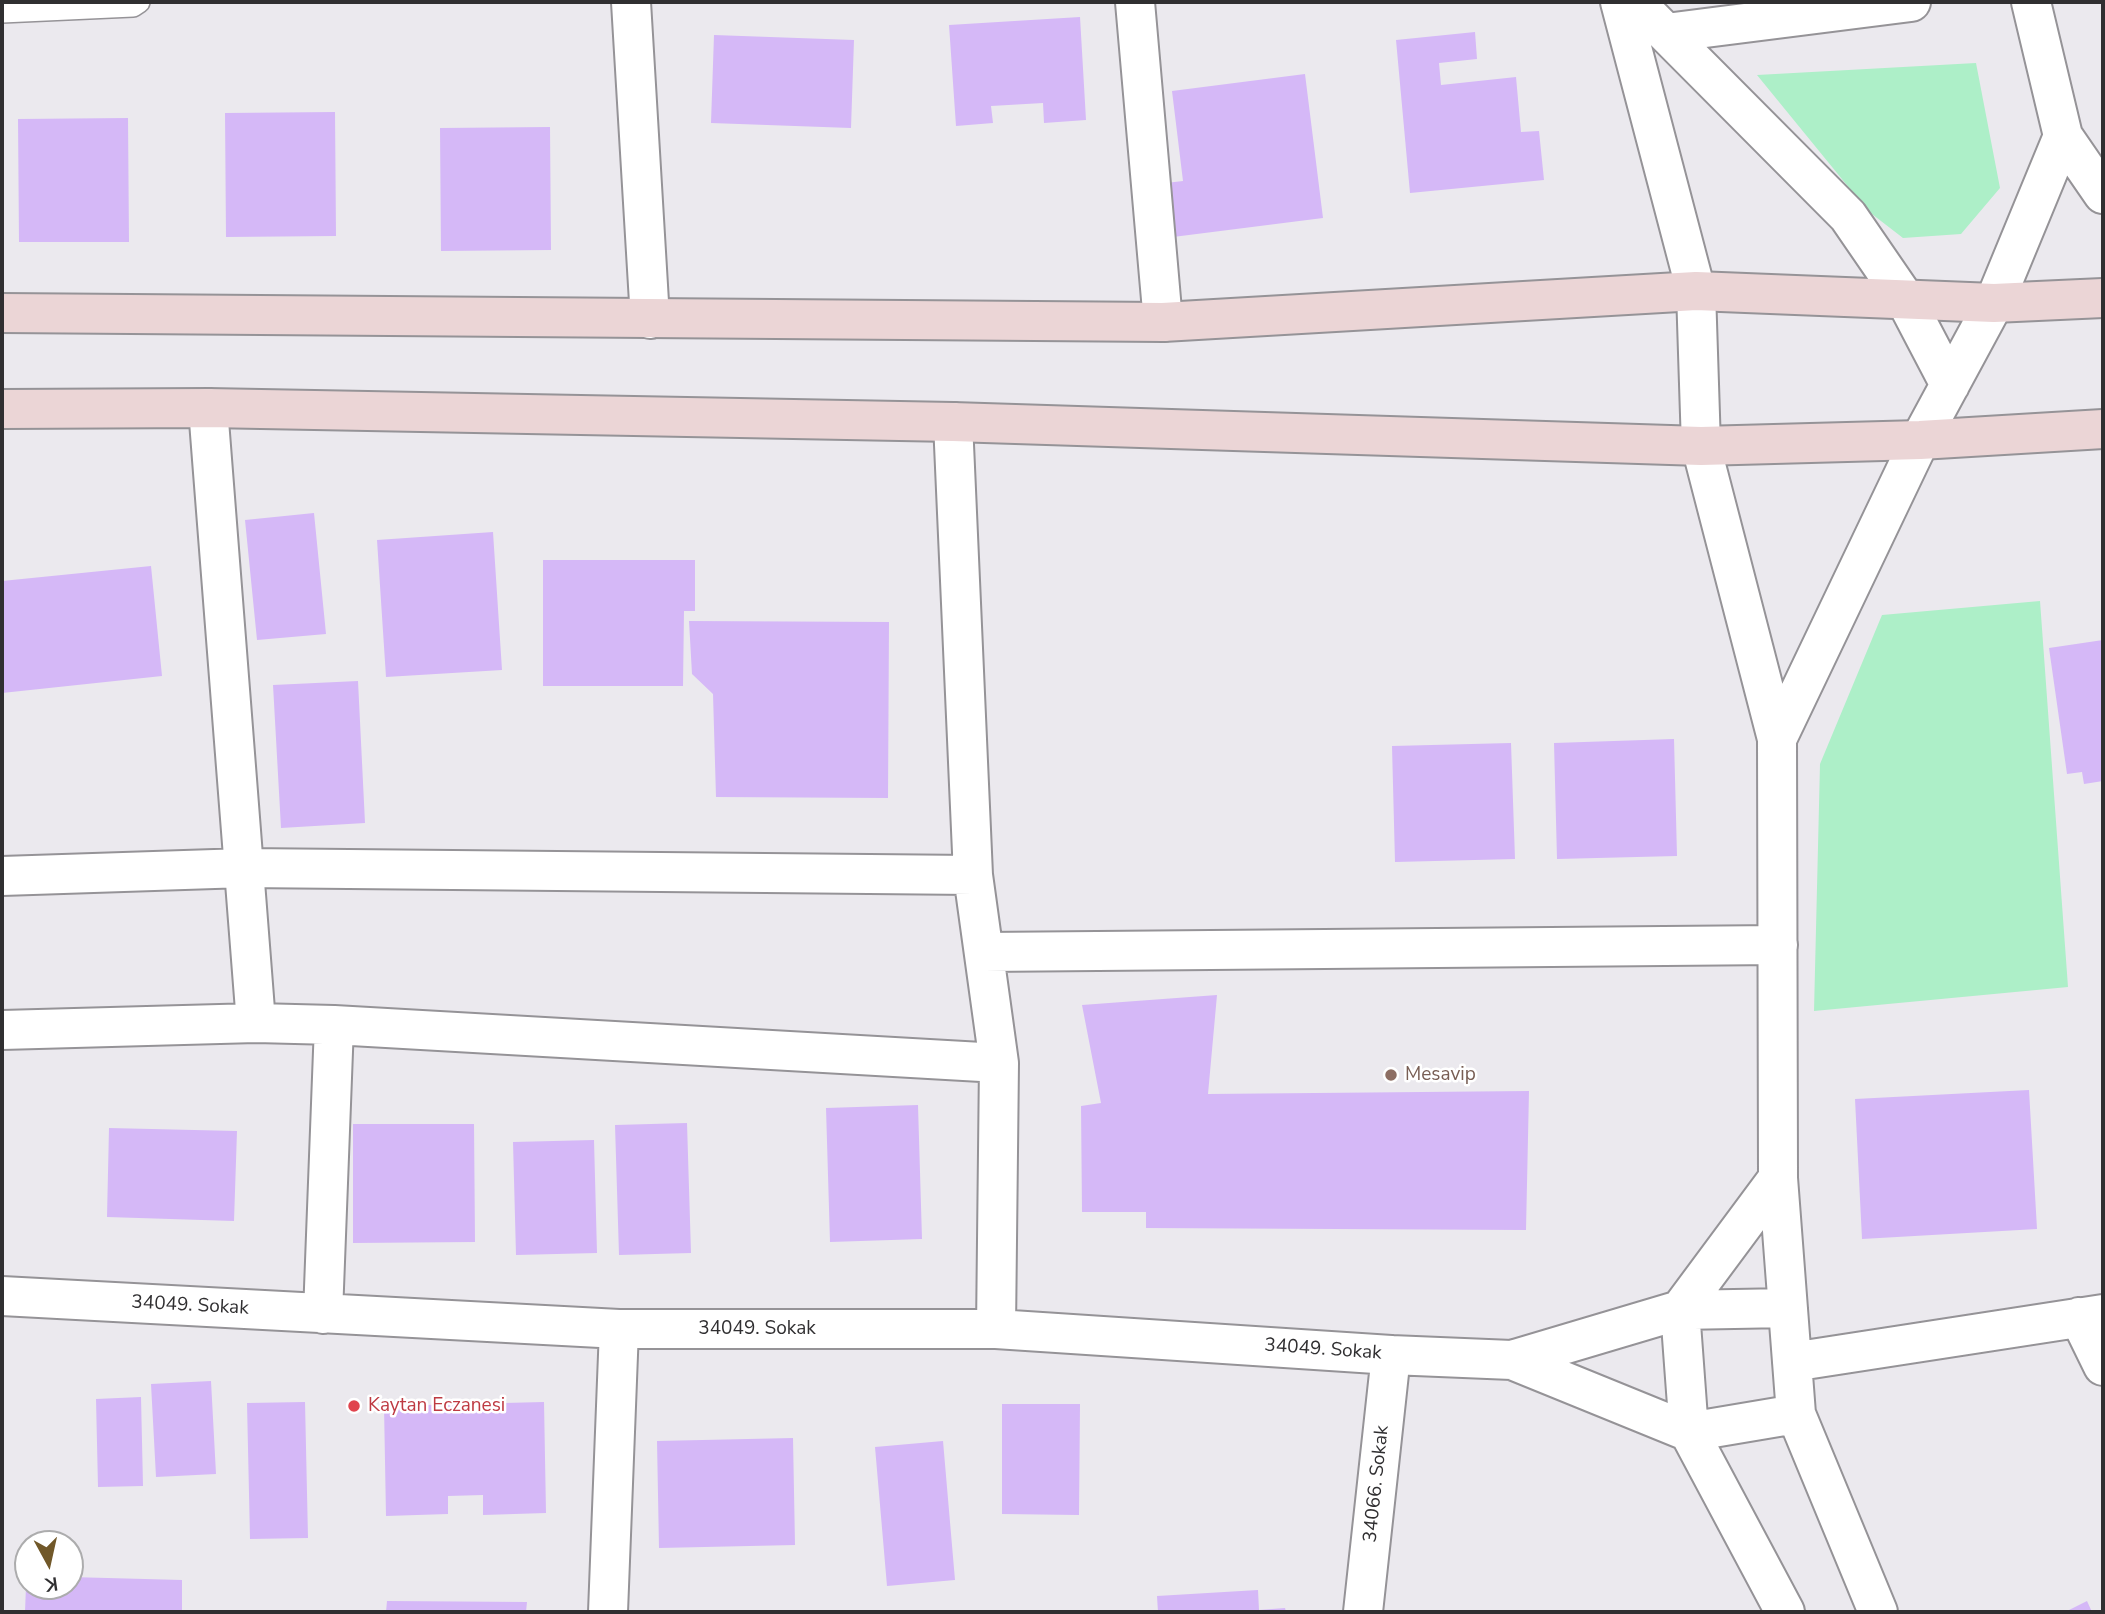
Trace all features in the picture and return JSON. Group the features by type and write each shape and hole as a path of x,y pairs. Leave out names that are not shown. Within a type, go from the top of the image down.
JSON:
{"main road":[{"path":"2,313 1163,322 1696,291 1994,303 2103,298"},
{"path":"2,409 208,408 953,422 1701,446 1920,440 2103,429"}],"street":[{"path":"631,2 650,319"},
{"path":"1135,2 1163,322"},
{"path":"1620,2 1696,291 1701,446 1777,739 1778,1178 1796,1414 1878,1612"},
{"path":"1635,2 1848,216 1905,299 1950,384"},
{"path":"1666,33 1911,2"},
{"path":"2031,2 2063,136 2103,194"},
{"path":"1777,739 1920,440 1994,303 2063,136"},
{"path":"208,408 256,1024"},
{"path":"953,422 973,875 999,1063 996,1329"},
{"path":"2,876 245,868 973,875"},
{"path":"984,953 1778,945"},
{"path":"2,1030 256,1024 334,1025 999,1063"},
{"path":"323,1314 334,1025"},
{"path":"1778,1178 1680,1310 1689,1432 1785,1612"},
{"name":"34049. Sokak","path":"2,1296 619,1329 996,1329 1391,1355 1512,1360"},
{"path":"1512,1360 1680,1310 1788,1308"},
{"path":"1792,1362 2091,1315 2103,1366"},
{"path":"608,1612 619,1329"},
{"name":"34066. Sokak","path":"1363,1612 1391,1355"},
{"path":"1512,1360 1689,1432 1796,1414"}],"lane":[{"path":"2,12 132,6 139,2"}],"green space":[{"path":"1976,63 2000,188 1961,234 1903,238 1868,211 1757,75"},
{"path":"2040,601 2068,987 1814,1011 1820,764 1882,615"}],"building":[{"path":"1080,17 1086,120 1044,123 1043,103 991,106 993,123 956,126 949,25"},
{"path":"1475,32 1477,59 1439,63 1441,85 1516,77 1521,132 1539,131 1544,180 1410,193 1396,40"},
{"path":"714,35 854,40 851,128 711,123"},
{"path":"1305,74 1323,218 1173,237 1166,183 1183,181 1172,91"},
{"path":"335,112 336,236 226,237 225,113"},
{"path":"128,118 129,242 19,242 18,119"},
{"path":"550,127 551,250 441,251 440,128"},
{"path":"314,513 326,634 257,640 245,520"},
{"path":"493,532 502,670 386,677 377,540"},
{"path":"543,560 695,560 695,611 684,611 683,686 543,686"},
{"path":"151,566 162,676 2,693 2,581"},
{"path":"689,621 889,622 888,798 716,797 713,694 692,674"},
{"path":"2103,640 2103,781 2084,784 2082,772 2067,774 2049,648"},
{"path":"358,681 365,823 281,828 273,685"},
{"path":"1674,739 1677,856 1557,859 1554,743"},
{"path":"1511,743 1515,859 1395,862 1392,746"},
{"path":"1217,995 1208,1094 1529,1091 1526,1230 1146,1228 1146,1212 1082,1212 1081,1106 1101,1103 1082,1005"},
{"path":"2029,1090 2037,1229 1862,1239 1855,1099"},
{"path":"918,1105 922,1239 830,1242 826,1108"},
{"path":"687,1123 691,1253 619,1255 615,1125"},
{"path":"353,1124 474,1124 475,1242 353,1243"},
{"path":"109,1128 237,1131 234,1221 107,1217"},
{"path":"594,1140 597,1253 516,1255 513,1142"},
{"path":"211,1381 216,1474 156,1477 151,1384"},
{"path":"141,1397 143,1486 98,1487 96,1399"},
{"path":"305,1402 308,1538 250,1539 247,1403"},
{"path":"544,1402 546,1513 483,1515 483,1495 448,1496 448,1514 386,1516 384,1406"},
{"path":"1002,1404 1080,1404 1079,1515 1002,1514"},
{"path":"793,1438 795,1545 659,1548 657,1441"},
{"path":"943,1441 955,1580 887,1586 875,1447"},
{"path":"84,1577 182,1580 182,1612 25,1612 25,1600 84,1600"},
{"path":"1258,1590 1259,1610 1285,1608 1286,1612 1158,1612 1157,1596"},
{"path":"387,1601 527,1602 526,1612 386,1612"},
{"path":"2087,1601 2092,1612 2065,1612"}],"place":[{"name":"Mesavip","path":"1391,1075"},
{"name":"Kaytan Eczanesi","path":"354,1406"}]}
